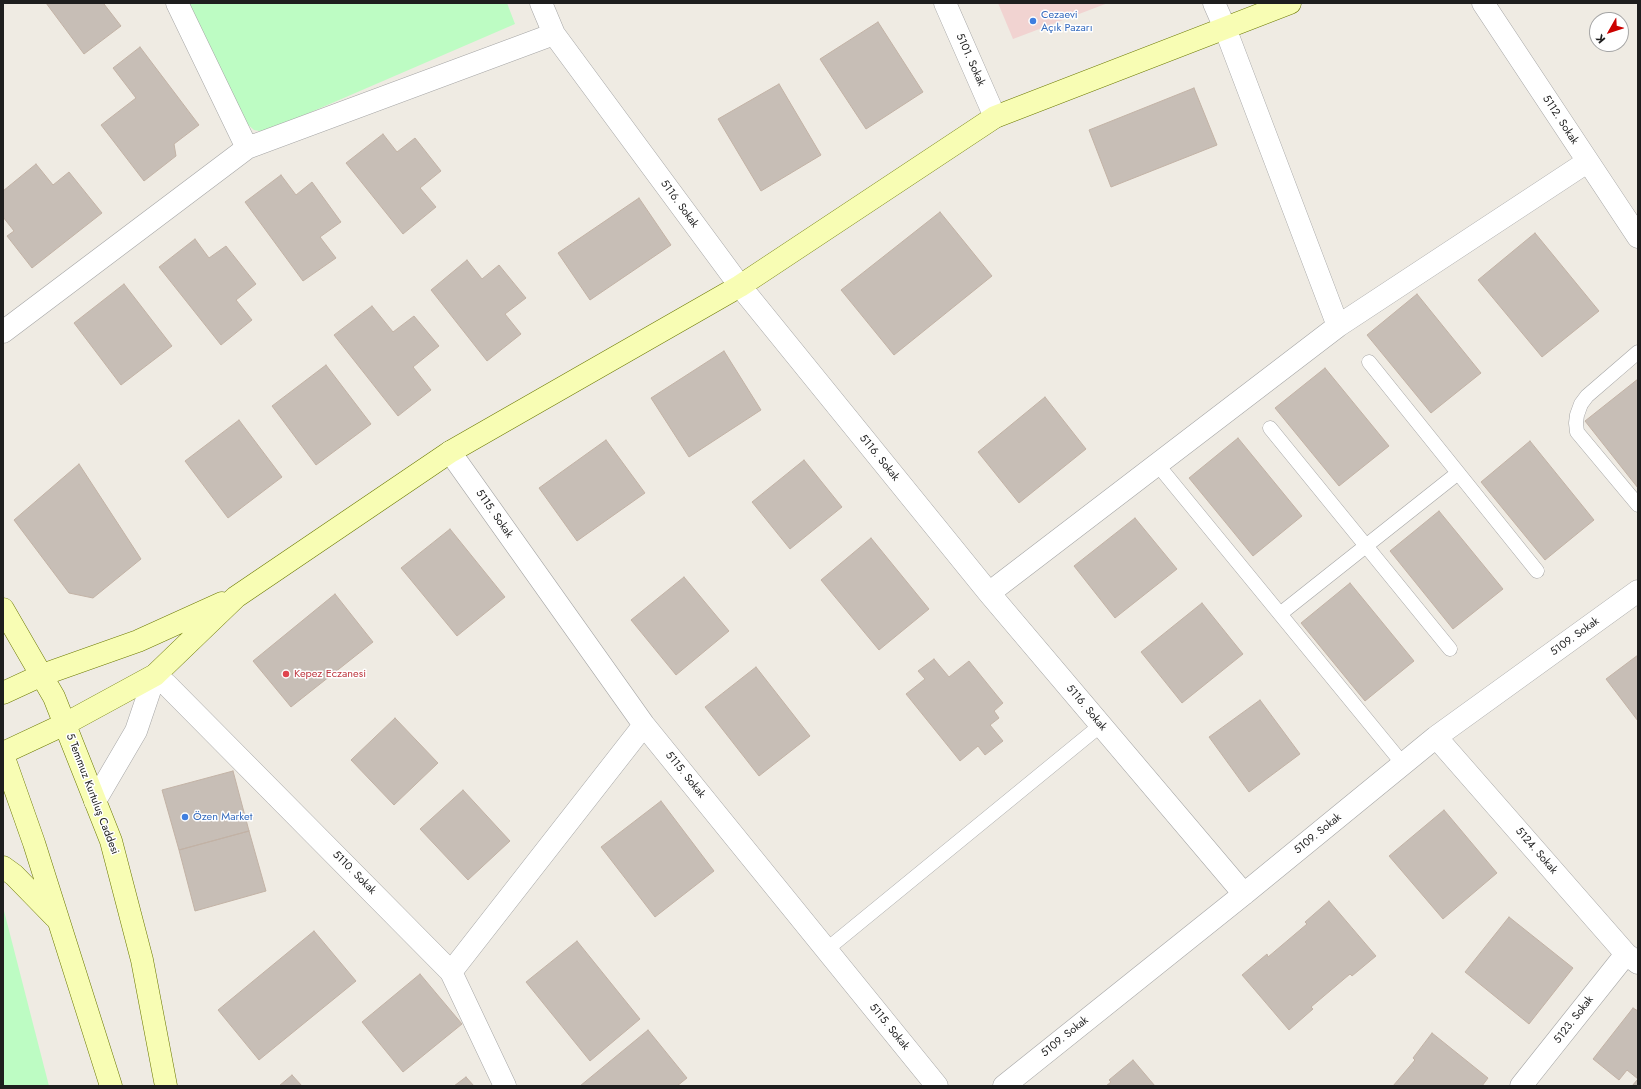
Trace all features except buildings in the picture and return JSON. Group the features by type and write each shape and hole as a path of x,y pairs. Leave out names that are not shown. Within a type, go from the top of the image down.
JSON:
{"street":[{"path":"177,3 248,148"},
{"name":"5116. Sokak","path":"541,3 554,34 740,286 989,593 1244,894"},
{"name":"5101. Sokak","path":"945,3 996,117"},
{"path":"1214,3 1225,28 1338,326"},
{"path":"3,693 42,675 138,641 236,597 450,452 740,286 996,117 1290,3"},
{"name":"5112. Sokak","path":"1483,3 1587,162 1638,236"},
{"path":"3,332 248,148 554,34"},
{"path":"989,593 1338,326 1587,162"},
{"name":"5115. Sokak","path":"450,452 644,725 937,1086"},
{"name":"5109. Sokak","path":"1004,1086 1244,894 1436,737 1638,591"},
{"path":"95,802 136,731 161,680 236,597"},
{"name":"5 Temmuz Kurtuluş Caddesi","path":"3,609 42,675 65,724 111,841 142,960 166,1086"},
{"path":"111,1086 34,843 3,754 161,680"},
{"name":"5110. Sokak","path":"161,680 451,972 505,1086"},
{"path":"451,972 644,725"},
{"name":"5124. Sokak","path":"1436,737 1632,959"},
{"path":"3,867 14,875 59,921"},
{"name":"5123. Sokak","path":"1521,1086 1632,959"}],"lane":[{"path":"1638,352 1587,396 1579,409 1576,424 1577,432 1638,505"},
{"path":"1369,362 1537,571"},
{"path":"1270,428 1450,649"},
{"path":"1157,464 1403,764"},
{"path":"1280,614 1458,473"},
{"path":"826,950 1101,725"}],"shaded area":[{"name":"Cezaevi Açık Pazarı","path":"998,3 1108,3 1013,39"}],"green space":[{"path":"188,3 507,3 515,24 265,132 254,130 246,123"},
{"path":"3,907 49,1086 3,1086"}],"place":[{"name":"Cezaevi Açık Pazarı","path":"1033,21"},
{"name":"Kepez Eczanesi","path":"286,674"},
{"name":"Özen Market","path":"185,817"}]}
